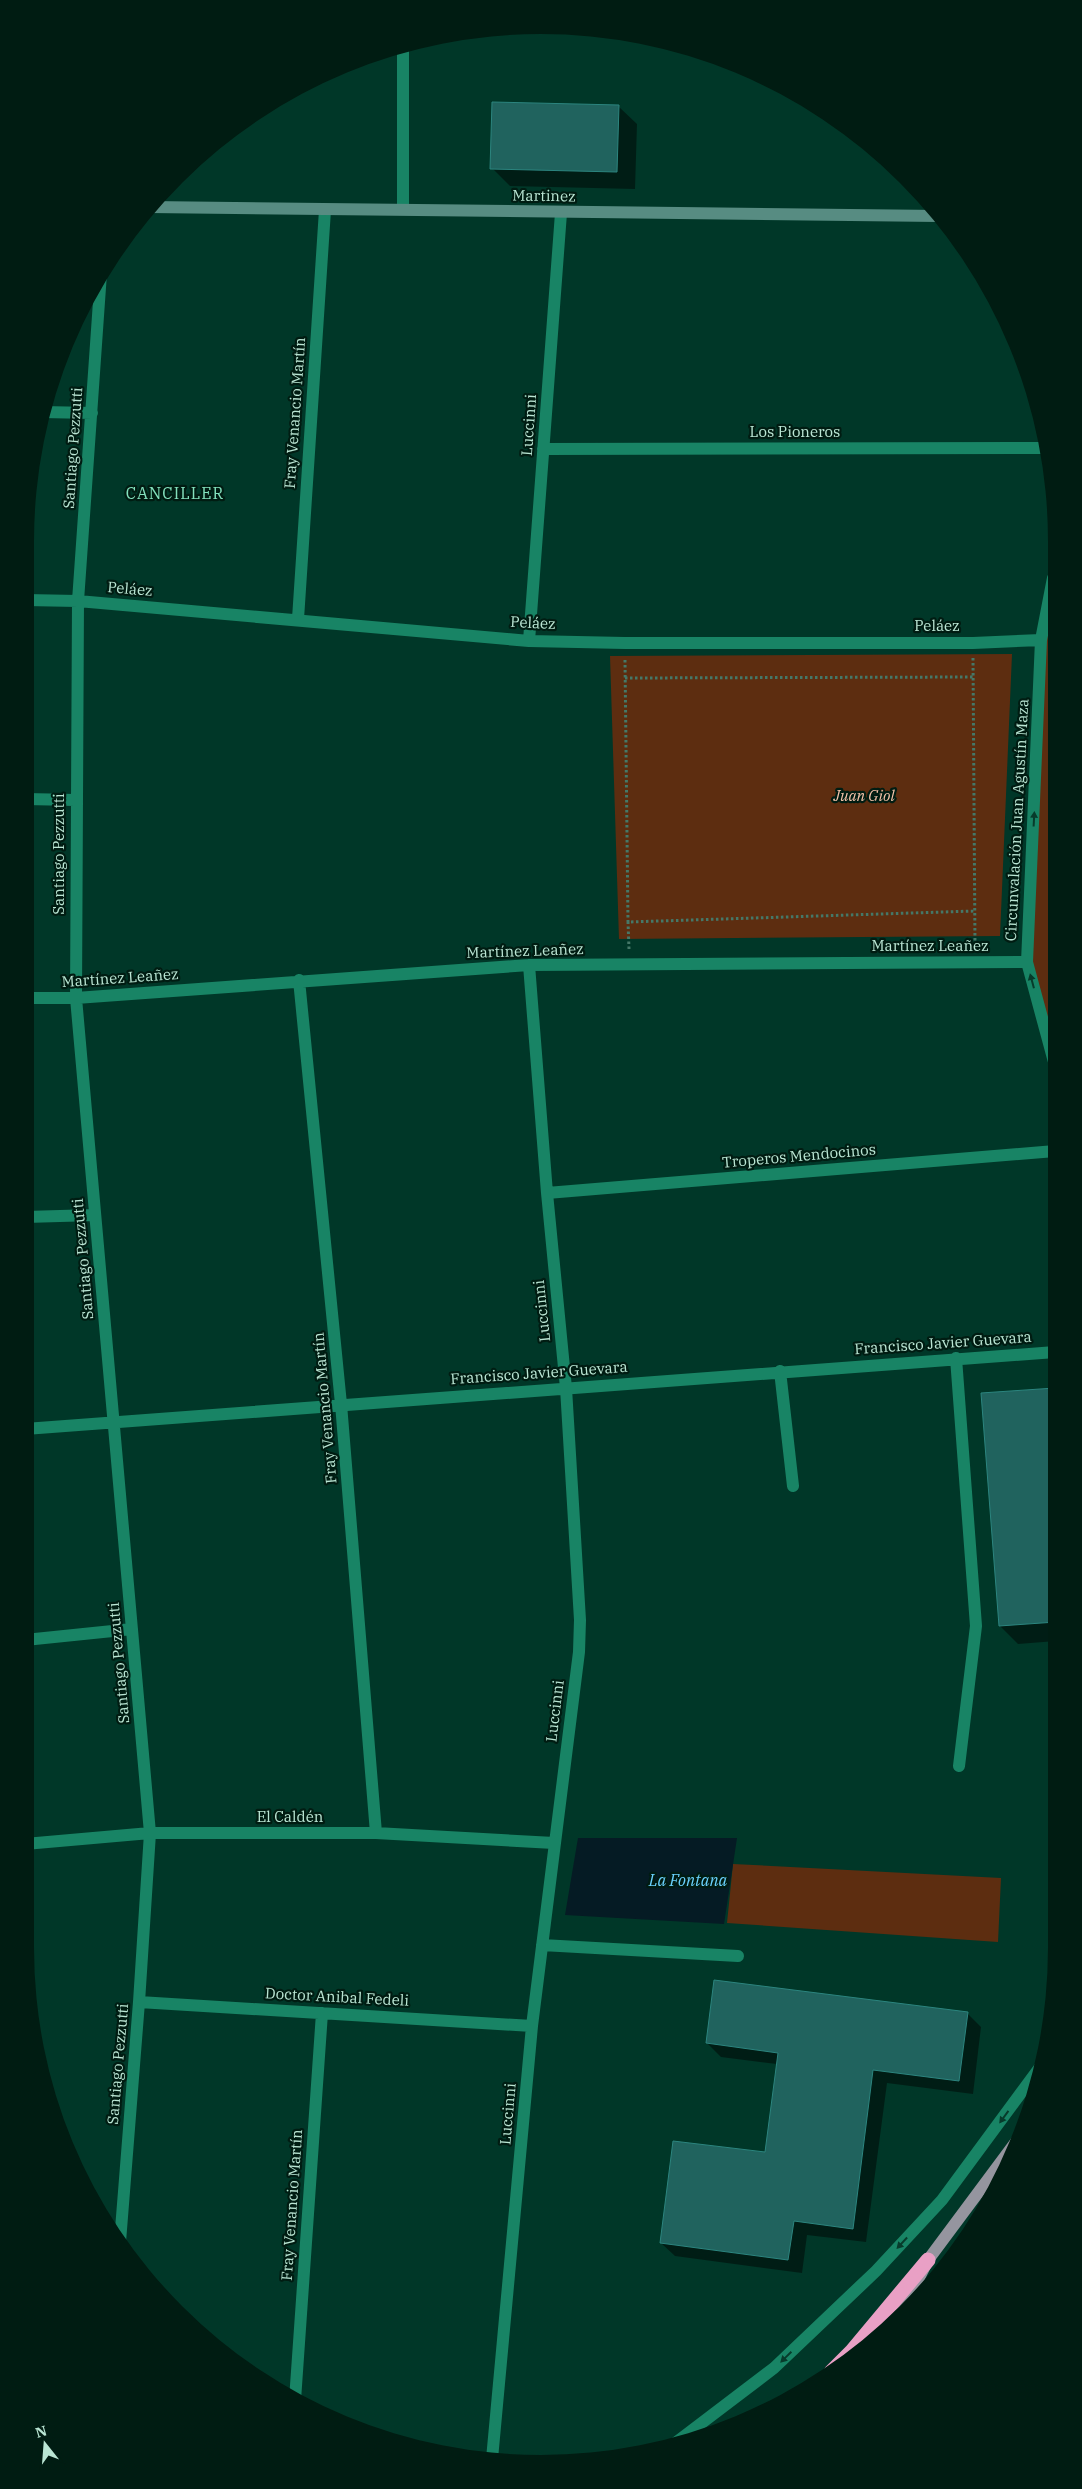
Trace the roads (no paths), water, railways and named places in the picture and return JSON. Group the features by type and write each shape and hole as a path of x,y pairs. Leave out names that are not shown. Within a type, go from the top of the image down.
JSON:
{"highway":[{"path":"859,2342 928,2260"}],"main road":[{"path":"910,2296 928,2260 1000,2163"}],"street":[{"path":"403,53 403,209"},
{"name":"Martinez","path":"161,206 561,213 929,216"},
{"name":"Fray Venancio Martín","path":"298,619 325,210"},
{"name":"Luccinni","path":"529,640 561,213"},
{"name":"Santiago Pezzutti","path":"100,291 78,601 75,800 76,998 150,1833 121,2232"},
{"path":"50,412 92,413"},
{"name":"Los Pioneros","path":"543,449 1040,448"},
{"name":"Peláez","path":"34,600 78,601 529,640 625,643 973,643 1041,640"},
{"name":"Circunvalación Juan Agustín Maza","path":"1048,604 1041,640 1027,962 1048,1040"},
{"path":"34,799 75,800"},
{"name":"Martínez Leañez","path":"34,998 76,998 299,980 529,965 1027,962"},
{"name":"Luccinni","path":"493,2453 532,2026 579,1652 580,1620 566,1388 547,1193 529,965"},
{"name":"Fray Venancio Martín","path":"299,980 341,1404 376,1833"},
{"name":"Troperos Mendocinos","path":"547,1193 1048,1152"},
{"path":"34,1217 96,1215"},
{"name":"Francisco Javier Guevara","path":"34,1427 1048,1352"},
{"path":"956,1358 976,1626 959,1766"},
{"path":"780,1371 792,1486"},
{"path":"34,1639 132,1629"},
{"name":"El Caldén","path":"34,1843 150,1833 376,1833 554,1844"},
{"path":"542,1945 738,1956"},
{"name":"Doctor Anibal Fedeli","path":"139,2002 532,2026"},
{"name":"Fray Venancio Martín","path":"296,2392 322,2013"},
{"path":"689,2433 774,2368 876,2271 942,2200 1031,2079"}],"water":[{"name":"La Fontana","path":"578,1838 737,1838 724,1924 565,1915"}],"district":[{"name":"CANCILLER","path":"175,493"}],"park label":[{"name":"Juan Giol","path":"864,796"}]}
